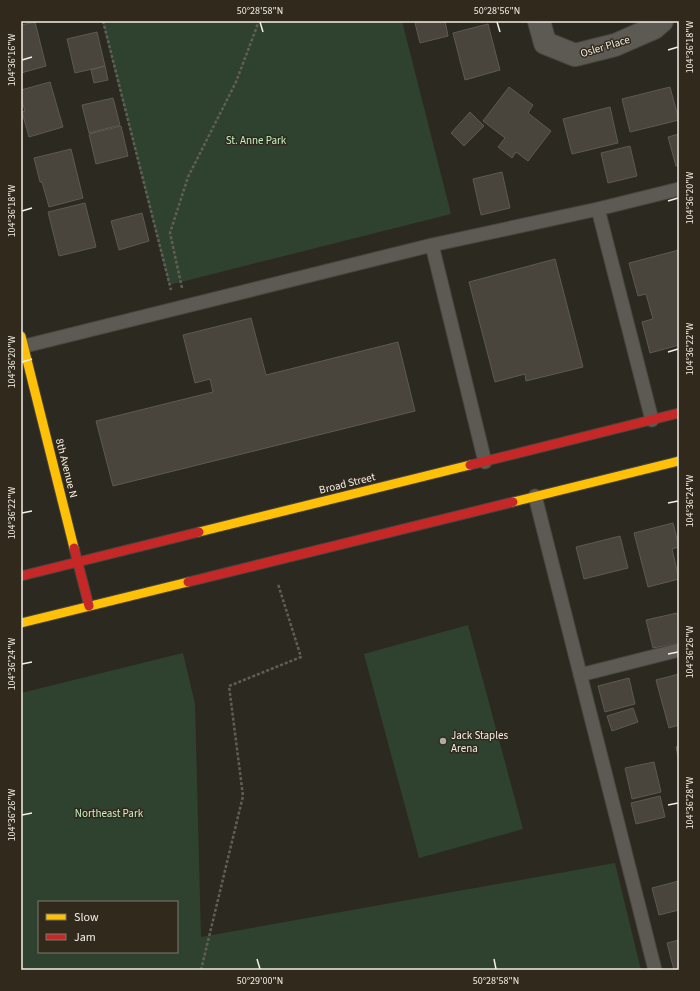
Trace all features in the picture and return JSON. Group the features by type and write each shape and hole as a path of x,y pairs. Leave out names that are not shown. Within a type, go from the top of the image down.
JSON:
{"main road":[{"name":"8th Avenue N","path":"22,344 89,606"},
{"name":"Broad Street","path":"21,576 679,413"},
{"path":"21,623 679,460"}],"street":[{"name":"Osler Place","path":"539,21 545,43 575,55 615,45 654,28 662,21"}],"lane":[{"path":"22,344 181,308 432,245 598,209 679,189"},
{"path":"598,209 652,420"},
{"path":"432,245 485,462"},
{"path":"534,496 655,970"},
{"path":"580,675 679,650"}],"path":[{"path":"103,21 181,308"},
{"path":"181,308 170,233 188,177 236,82 259,21"},
{"path":"201,970 243,796 229,686 301,657 271,561"}],"green space":[{"name":"St. Anne Park","path":"102,21 402,21 451,214 169,285"},
{"name":"Jack Staples Arena","path":"468,625 523,829 419,858 364,654"},
{"name":"Northeast Park","path":"183,653 195,704 201,937 615,863 641,970 21,970 21,693"}],"building":[{"path":"423,21 445,21 448,36 420,43 415,23"},
{"path":"35,22 46,66 21,73 21,25"},
{"path":"488,24 500,70 465,80 453,33"},
{"path":"97,32 105,66 75,73 67,39"},
{"path":"105,66 108,80 94,83 91,70"},
{"path":"50,82 63,127 29,137 22,112 25,111 21,98 21,90"},
{"path":"509,87 533,105 528,113 551,131 528,161 516,152 512,158 498,147 505,138 483,121"},
{"path":"670,87 679,120 630,132 622,99"},
{"path":"113,98 120,125 89,133 82,105"},
{"path":"610,107 618,143 572,154 563,119"},
{"path":"470,112 484,126 464,146 451,133"},
{"path":"121,126 128,156 96,164 89,134"},
{"path":"679,134 679,165 676,166 668,137"},
{"path":"630,146 637,176 608,183 601,153"},
{"path":"71,149 83,198 49,207 42,182 40,182 34,158"},
{"path":"502,172 510,208 481,215 473,179"},
{"path":"85,203 96,247 59,256 48,212"},
{"path":"142,213 149,241 119,250 111,221"},
{"path":"679,250 679,345 650,353 642,322 653,319 646,294 638,296 629,263"},
{"path":"555,259 583,367 526,381 525,374 495,382 469,282"},
{"path":"251,318 266,375 398,342 415,411 113,486 96,421 213,392 210,379 195,383 183,335"},
{"path":"673,523 679,547 672,549 679,579 648,587 634,533"},
{"path":"620,536 628,568 584,579 576,547"},
{"path":"677,613 679,622 679,643 653,648 646,620"},
{"path":"679,674 679,725 669,728 656,680"},
{"path":"629,678 635,704 605,712 598,686"},
{"path":"633,708 638,722 612,731 607,716"},
{"path":"679,746 679,761 676,747"},
{"path":"654,762 661,792 632,799 625,768"},
{"path":"660,796 665,817 636,824 631,803"},
{"path":"679,881 679,910 659,915 652,888"},
{"path":"679,940 679,970 674,970 667,943"}],"traffic: slow":[{"path":"21,336 74,548"},
{"path":"513,502 679,461"},
{"path":"199,532 470,465"},
{"path":"21,623 188,582"}],"traffic: jam":[{"path":"470,465 679,413"},
{"path":"188,582 513,502"},
{"path":"21,576 199,532"},
{"path":"74,548 89,606"}],"place":[{"name":"Jack Staples Arena","path":"443,741"}]}
